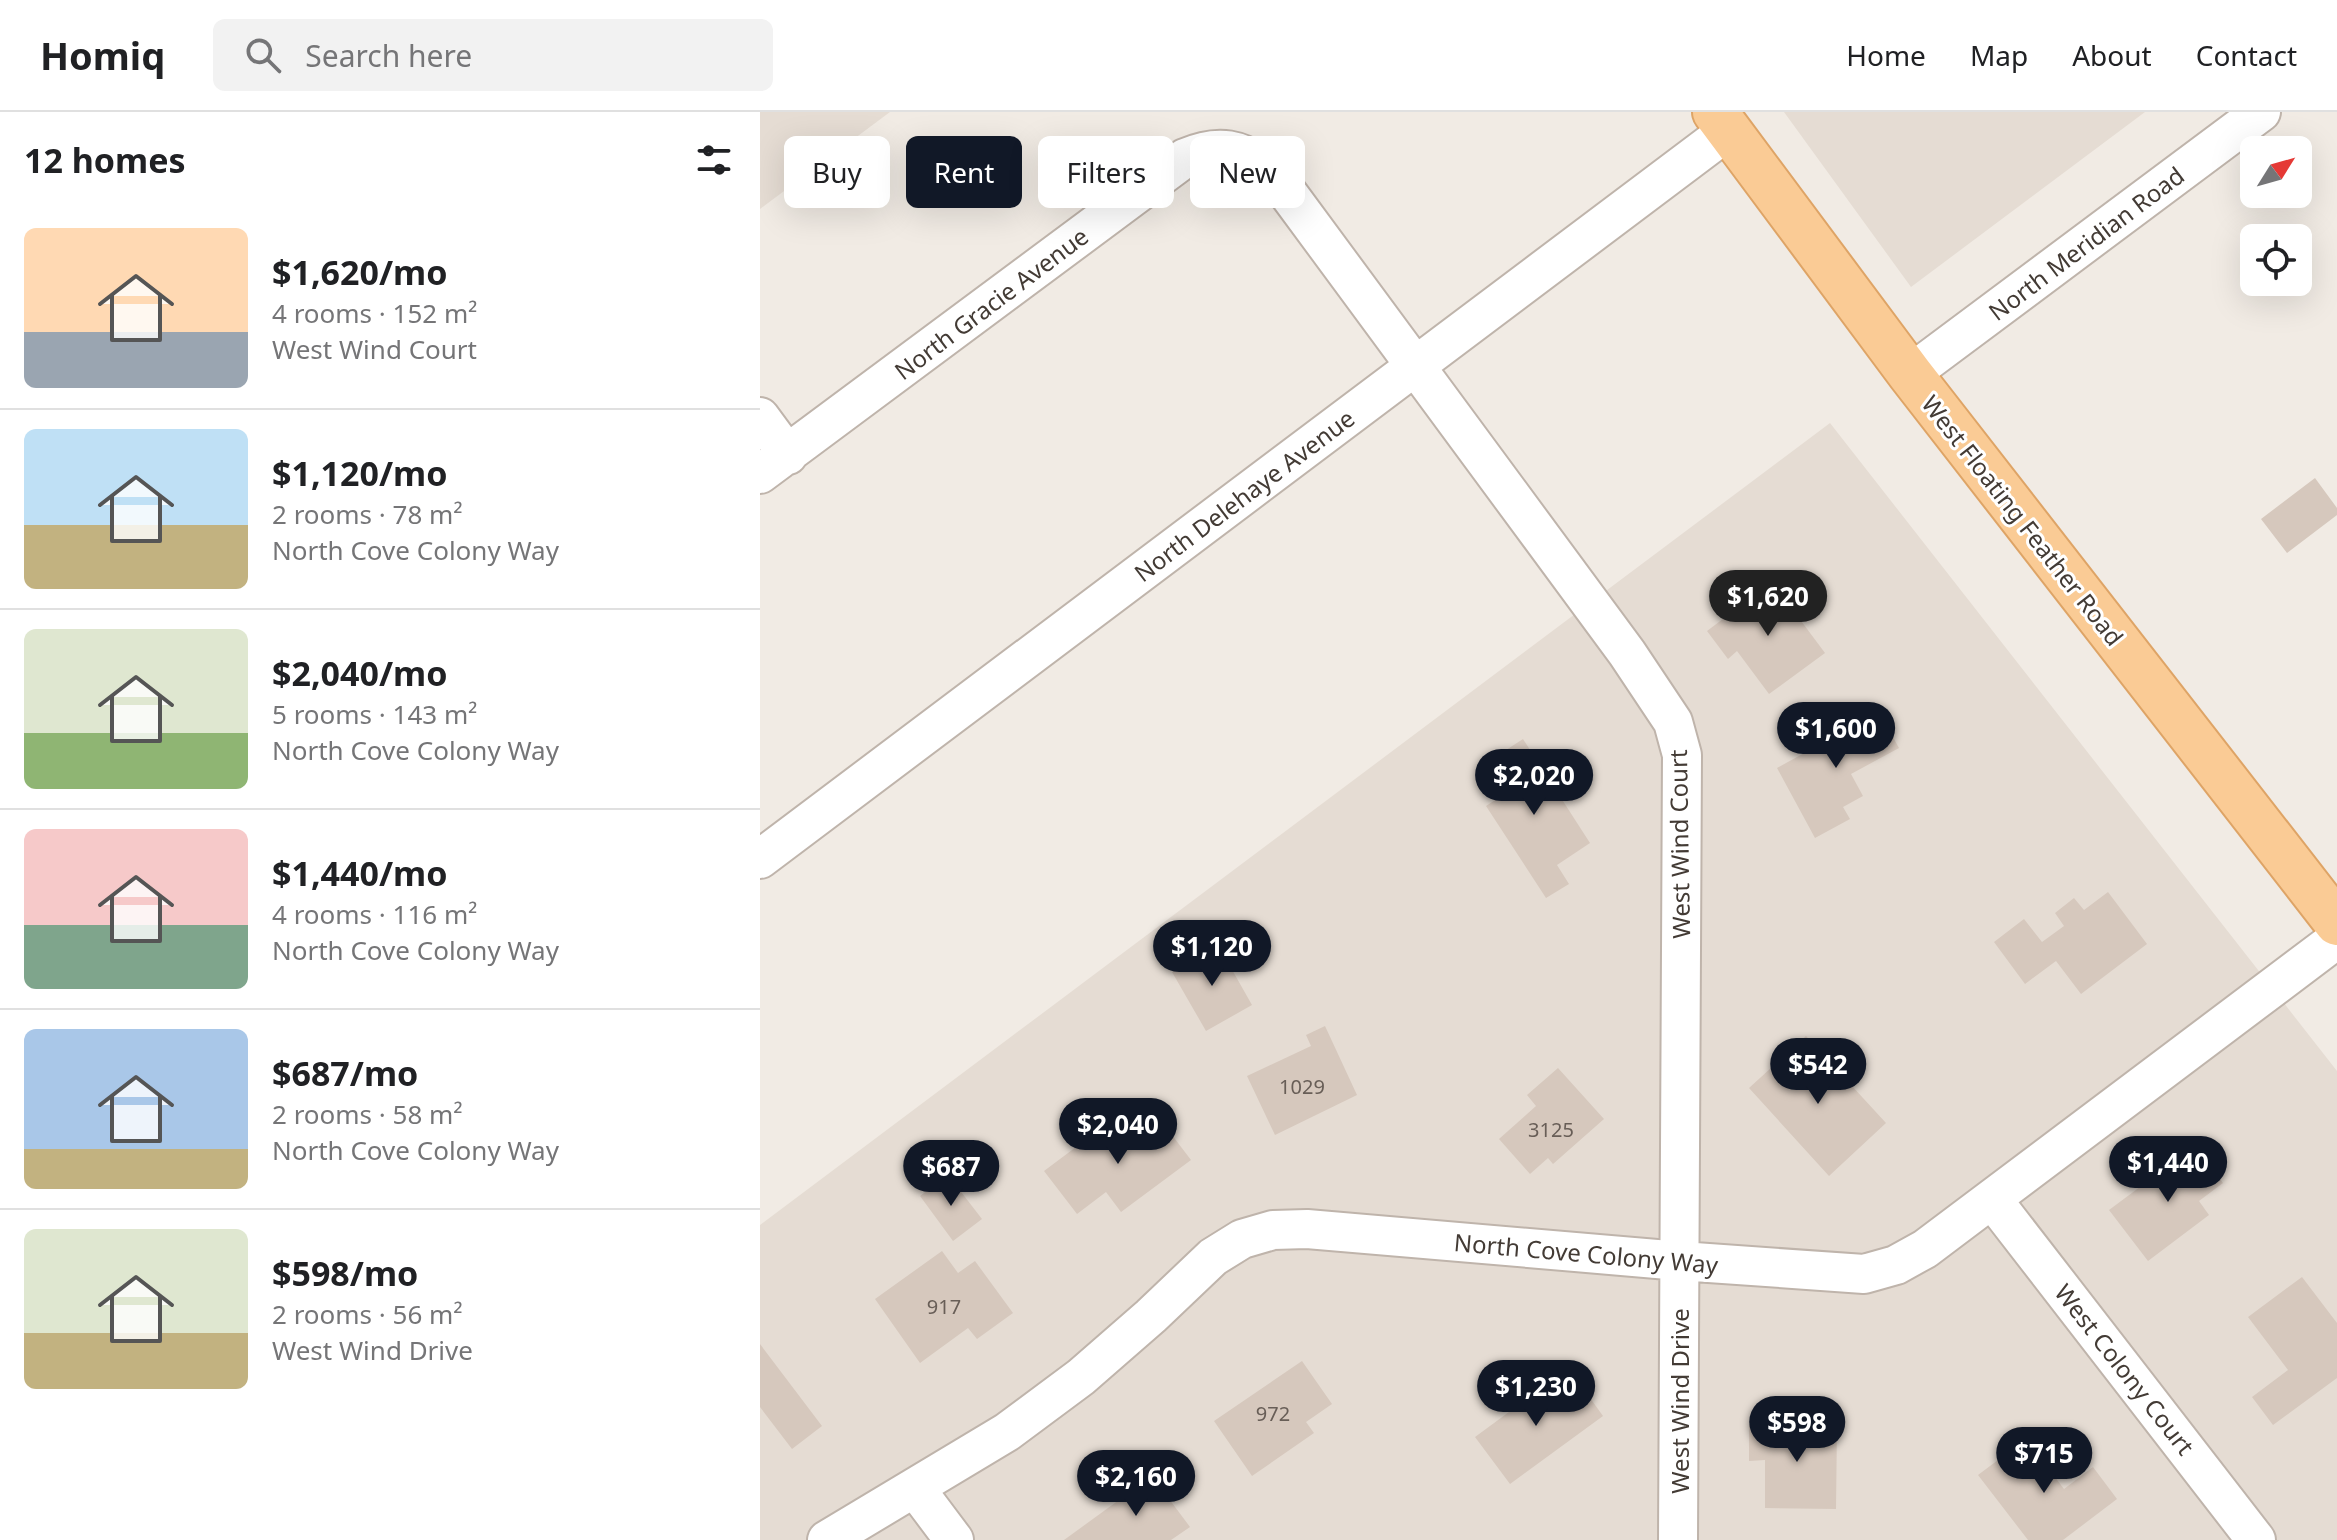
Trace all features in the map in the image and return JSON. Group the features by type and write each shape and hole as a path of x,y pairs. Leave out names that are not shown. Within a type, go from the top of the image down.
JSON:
{"main road":[{"name":"West Floating Feather Road","path":"1722,121 1910,374 2337,923"}],"street":[{"name":"North Meridian Road","path":"1910,374 2261,112"},
{"name":"North Delehaye Avenue","path":"760,859 1415,366 1722,121"},
{"name":"North Gracie Avenue","path":"774,465 1190,156"},
{"name":"West Wind Court","path":"1299,208 1642,673 1673,722 1682,755 1680,1261"},
{"path":"760,417 774,465"},
{"name":"North Cove Colony Way","path":"827,1540 1007,1432 1081,1377 1213,1257 1242,1239 1273,1230 1307,1229 1864,1274 1896,1265 1925,1249 2337,939"},
{"name":"West Colony Court","path":"1992,1199 2256,1540"},
{"name":"West Wind Drive","path":"1678,1540 1680,1261"},
{"path":"915,1488 954,1540"}],"shaded area":[{"path":"760,112 890,112 858,136 784,136 784,191 760,209"},
{"path":"1784,112 2145,112 1911,287"},
{"path":"1830,423 2337,1071 2337,1540 760,1540 760,1225"}],"building":[{"path":"2315,478 2337,508 2337,515 2287,553 2261,519"},
{"path":"1772,582 1825,653 1769,694 1737,651 1728,659 1707,631"},
{"path":"1875,705 1899,748 1851,774 1863,796 1843,807 1850,819 1815,838 1777,768 1837,735 1833,727"},
{"path":"1523,739 1590,843 1557,865 1569,884 1546,898 1486,806 1503,795 1483,765"},
{"path":"2108,892 2147,944 2081,994 2056,961 2025,984 1994,942 2024,919 2042,942 2064,926 2055,913 2074,898 2084,910"},
{"path":"1218,945 1252,1005 1206,1031 1172,972"},
{"path":"1325,1026 1357,1095 1275,1135 1247,1076 1311,1046 1306,1035"},
{"path":"1806,1036 1886,1123 1829,1176 1749,1088"},
{"path":"1558,1068 1604,1119 1553,1164 1548,1158 1530,1174 1499,1139 1536,1106 1527,1095"},
{"path":"1156,1114 1191,1160 1121,1212 1106,1192 1077,1214 1044,1171 1104,1126 1117,1143"},
{"path":"2195,1146 2223,1183 2199,1201 2209,1215 2148,1261 2109,1210"},
{"path":"948,1175 982,1219 953,1241 920,1196"},
{"path":"942,1251 958,1273 975,1261 1013,1313 977,1339 968,1328 920,1363 875,1299"},
{"path":"2302,1277 2337,1323 2337,1378 2273,1425 2252,1397 2288,1370 2248,1317"},
{"path":"760,1344 822,1426 792,1449 760,1407"},
{"path":"1302,1361 1332,1404 1306,1422 1314,1433 1252,1476 1214,1421"},
{"path":"1531,1380 1550,1406 1580,1384 1603,1416 1510,1484 1475,1437 1509,1412 1502,1402"},
{"path":"1749,1424 1837,1425 1836,1509 1765,1508 1765,1460 1749,1461"},
{"path":"2026,1439 2064,1489 2093,1467 2117,1499 2063,1540 2028,1540 1978,1475"},
{"path":"1152,1476 1190,1527 1171,1540 1064,1540"}]}
